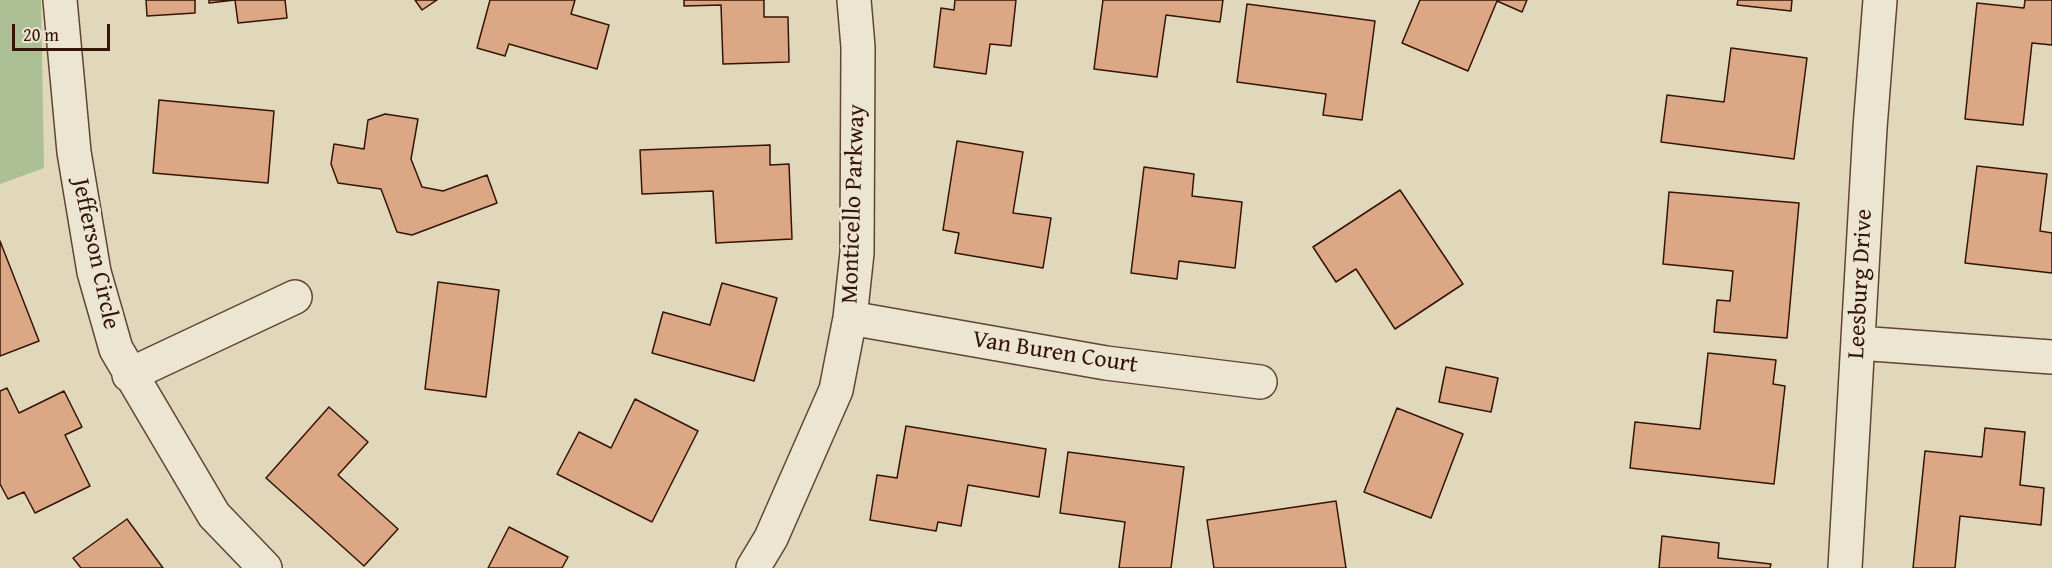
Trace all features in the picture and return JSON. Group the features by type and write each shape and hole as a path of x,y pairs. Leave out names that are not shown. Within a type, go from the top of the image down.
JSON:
{"street":[{"name":"Jefferson Circle","path":"60,0 74,152 94,272 116,349 129,375 214,515 266,568"},
{"name":"Monticello Parkway","path":"753,568 771,538 836,390 850,318 857,253 858,47 854,0"},
{"name":"Leesburg Drive","path":"1845,568 1880,0"},
{"path":"129,375 295,297"},
{"name":"Van Buren Court","path":"850,318 1106,363 1260,382"},
{"path":"1858,342 2052,357"}],"green space":[{"path":"0,0 41,0 44,168 0,184"}],"building":[{"path":"146,0 195,0 195,13 147,16"},
{"path":"209,0 235,0 209,3"},
{"path":"235,0 285,0 287,18 238,23"},
{"path":"415,0 437,0 422,10"},
{"path":"490,0 575,0 571,14 609,25 597,69 509,44 505,56 477,48"},
{"path":"684,0 764,0 764,17 788,17 789,62 723,64 721,5 684,6"},
{"path":"955,0 1016,0 1011,46 990,44 986,74 934,67 941,8 954,10"},
{"path":"1103,0 1223,0 1220,22 1166,15 1157,77 1094,69"},
{"path":"1420,0 1527,0 1522,12 1497,1 1468,71 1402,43"},
{"path":"1738,0 1792,0 1791,11 1737,5"},
{"path":"2025,0 2052,0 2052,45 2032,43 2023,125 1965,119 1977,3 2024,8"},
{"path":"1247,4 1375,21 1362,120 1323,115 1326,94 1237,82"},
{"path":"1731,48 1807,58 1794,159 1661,142 1667,95 1724,102"},
{"path":"159,100 274,111 268,183 153,173"},
{"path":"385,114 418,119 411,159 422,187 443,191 487,175 497,203 412,235 397,232 381,189 338,183 331,164 334,144 364,149 368,120"},
{"path":"957,141 1023,152 1013,213 1051,218 1043,268 955,253 959,233 943,230"},
{"path":"770,145 770,165 789,164 792,239 716,243 713,191 642,194 640,150"},
{"path":"1977,166 2047,174 2040,231 2052,233 2052,273 1965,263"},
{"path":"1144,167 1194,174 1192,196 1242,202 1235,268 1179,261 1177,279 1131,273"},
{"path":"1400,190 1463,284 1395,329 1356,269 1336,282 1313,247"},
{"path":"1669,192 1799,203 1787,338 1714,332 1717,300 1730,301 1733,271 1663,264"},
{"path":"0,241 39,341 0,356"},
{"path":"438,282 499,290 486,397 425,389"},
{"path":"722,283 777,298 754,381 652,353 663,312 710,325"},
{"path":"1708,353 1776,360 1773,384 1785,386 1774,484 1630,468 1635,422 1700,429"},
{"path":"1446,367 1498,378 1491,412 1439,402"},
{"path":"7,388 19,413 64,391 82,427 65,435 90,486 35,513 24,492 8,499 0,484 0,391"},
{"path":"635,399 698,431 652,522 557,474 579,432 611,448"},
{"path":"329,407 368,442 338,475 398,529 364,566 266,478"},
{"path":"1397,408 1463,434 1431,518 1364,492"},
{"path":"906,426 1046,449 1039,497 968,485 961,526 938,522 936,531 870,520 877,475 897,478"},
{"path":"1985,428 2025,432 2020,485 2044,488 2041,525 1960,516 1955,568 1913,568 1925,451 1982,457"},
{"path":"1068,452 1184,467 1171,568 1119,568 1125,522 1060,513"},
{"path":"1336,501 1346,568 1214,568 1207,520"},
{"path":"127,519 163,568 81,568 73,558"},
{"path":"509,527 568,557 562,568 488,568"},
{"path":"1662,536 1719,543 1718,558 1771,564 1770,568 1659,568"}]}
